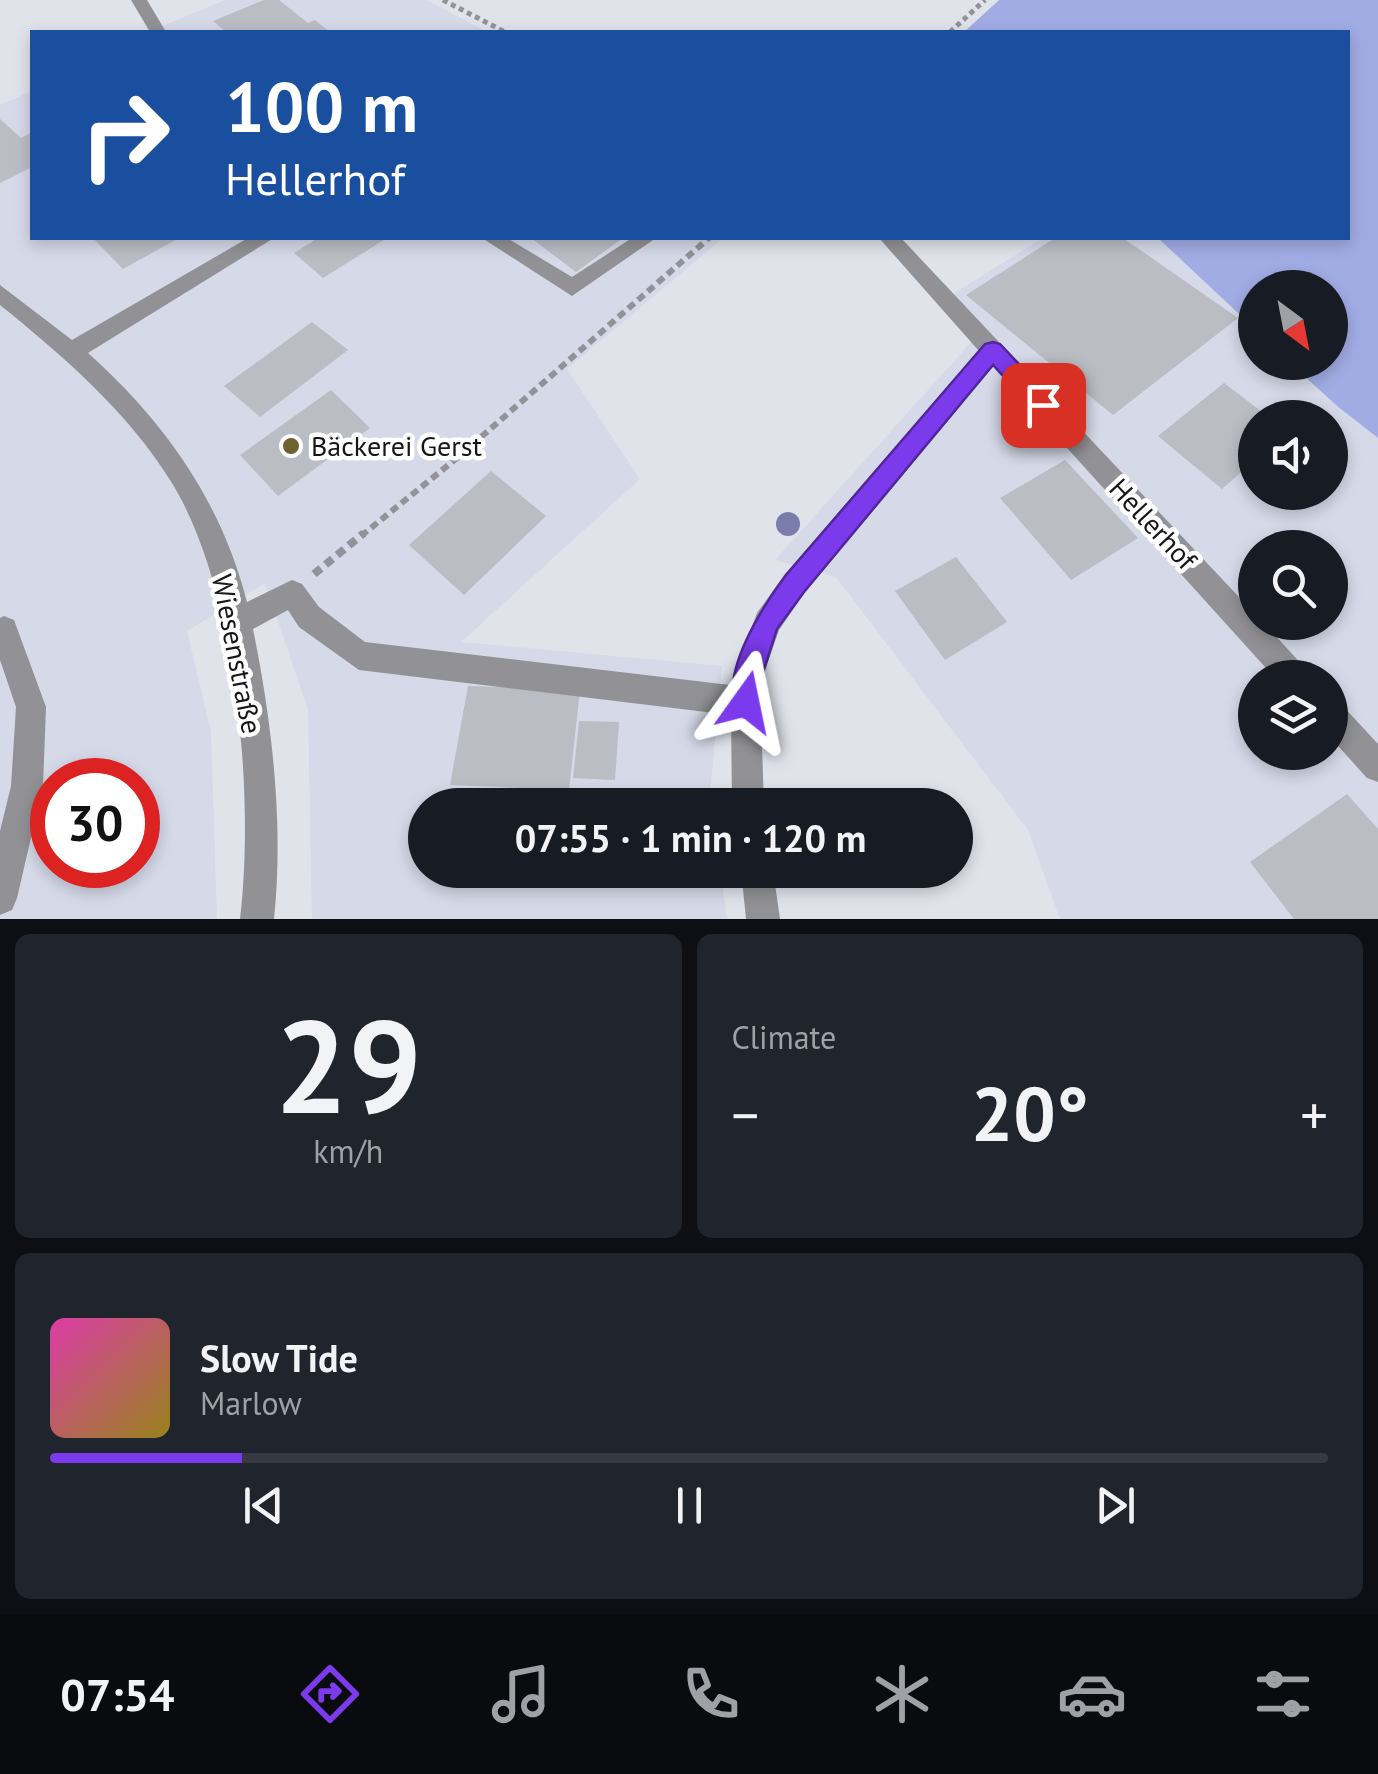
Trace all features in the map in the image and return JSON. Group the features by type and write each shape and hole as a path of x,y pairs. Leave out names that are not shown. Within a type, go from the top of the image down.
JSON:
{"street":[{"path":"139,0 157,30"},
{"path":"72,351 261,240"},
{"path":"495,240 572,288 643,240"},
{"name":"Hellerhof","path":"891,240 1278,660"},
{"name":"Wiesenstraße","path":"0,293 72,351 156,440 198,503 237,622 253,710 262,883 257,919"},
{"path":"748,788 745,685 766,623 795,583 993,350"},
{"path":"237,622 292,592 310,617 359,656 746,702"},
{"path":"0,632 4,630 31,708 27,786 4,878"},
{"path":"1348,735 1378,767"},
{"path":"759,888 763,919"}],"path":[{"path":"443,0 501,30"},
{"path":"952,30 985,0"},
{"path":"292,592 457,458 706,240"}],"shaded area":[{"path":"225,0 427,0 483,30 153,30"},
{"path":"999,0 1378,0 1378,438 1348,415 1348,400 1330,400 1309,380 1348,380 1348,270 1238,270 1238,313 1160,240 1350,240 1350,30 966,30"},
{"path":"30,92 30,240 721,240 567,369 640,479 461,642 722,666 711,788 408,788 408,888 723,888 727,919 312,919 308,710 265,583 187,631 211,732 217,919 0,919 0,105"},
{"path":"1040,240 1160,240 1238,313 1238,380 1309,380 1330,400 1238,400 1238,510 1348,510 1348,415 1378,438 1378,919 1060,919 1028,830 836,577 775,560 974,339 954,293"}],"building":[{"path":"264,0 279,0 308,23 315,20 328,30 224,30 213,21"},
{"path":"0,119 21,138 30,133 30,168 0,183"},
{"path":"95,240 175,240 123,269"},
{"path":"315,240 384,240 323,278 294,253"},
{"path":"534,240 620,240 576,272"},
{"path":"1052,240 1126,240 1238,318 1113,415 966,295"},
{"path":"312,322 348,350 260,417 224,386"},
{"path":"1224,383 1246,400 1238,400 1238,475 1222,489 1158,436"},
{"path":"331,390 370,428 278,496 240,455"},
{"path":"1065,460 1138,538 1071,580 1000,498"},
{"path":"491,471 546,516 464,595 409,545"},
{"path":"956,557 1007,622 945,660 895,591"},
{"path":"468,686 580,690 569,788 450,785"},
{"path":"579,721 619,722 615,780 573,778"},
{"path":"1347,794 1378,829 1378,919 1294,919 1250,862"}],"place":[{"name":"Bäckerei Gerst","path":"291,446"}],"route":[{"path":"746,702 745,685 766,623 795,583 993,350 1043,405"}]}
